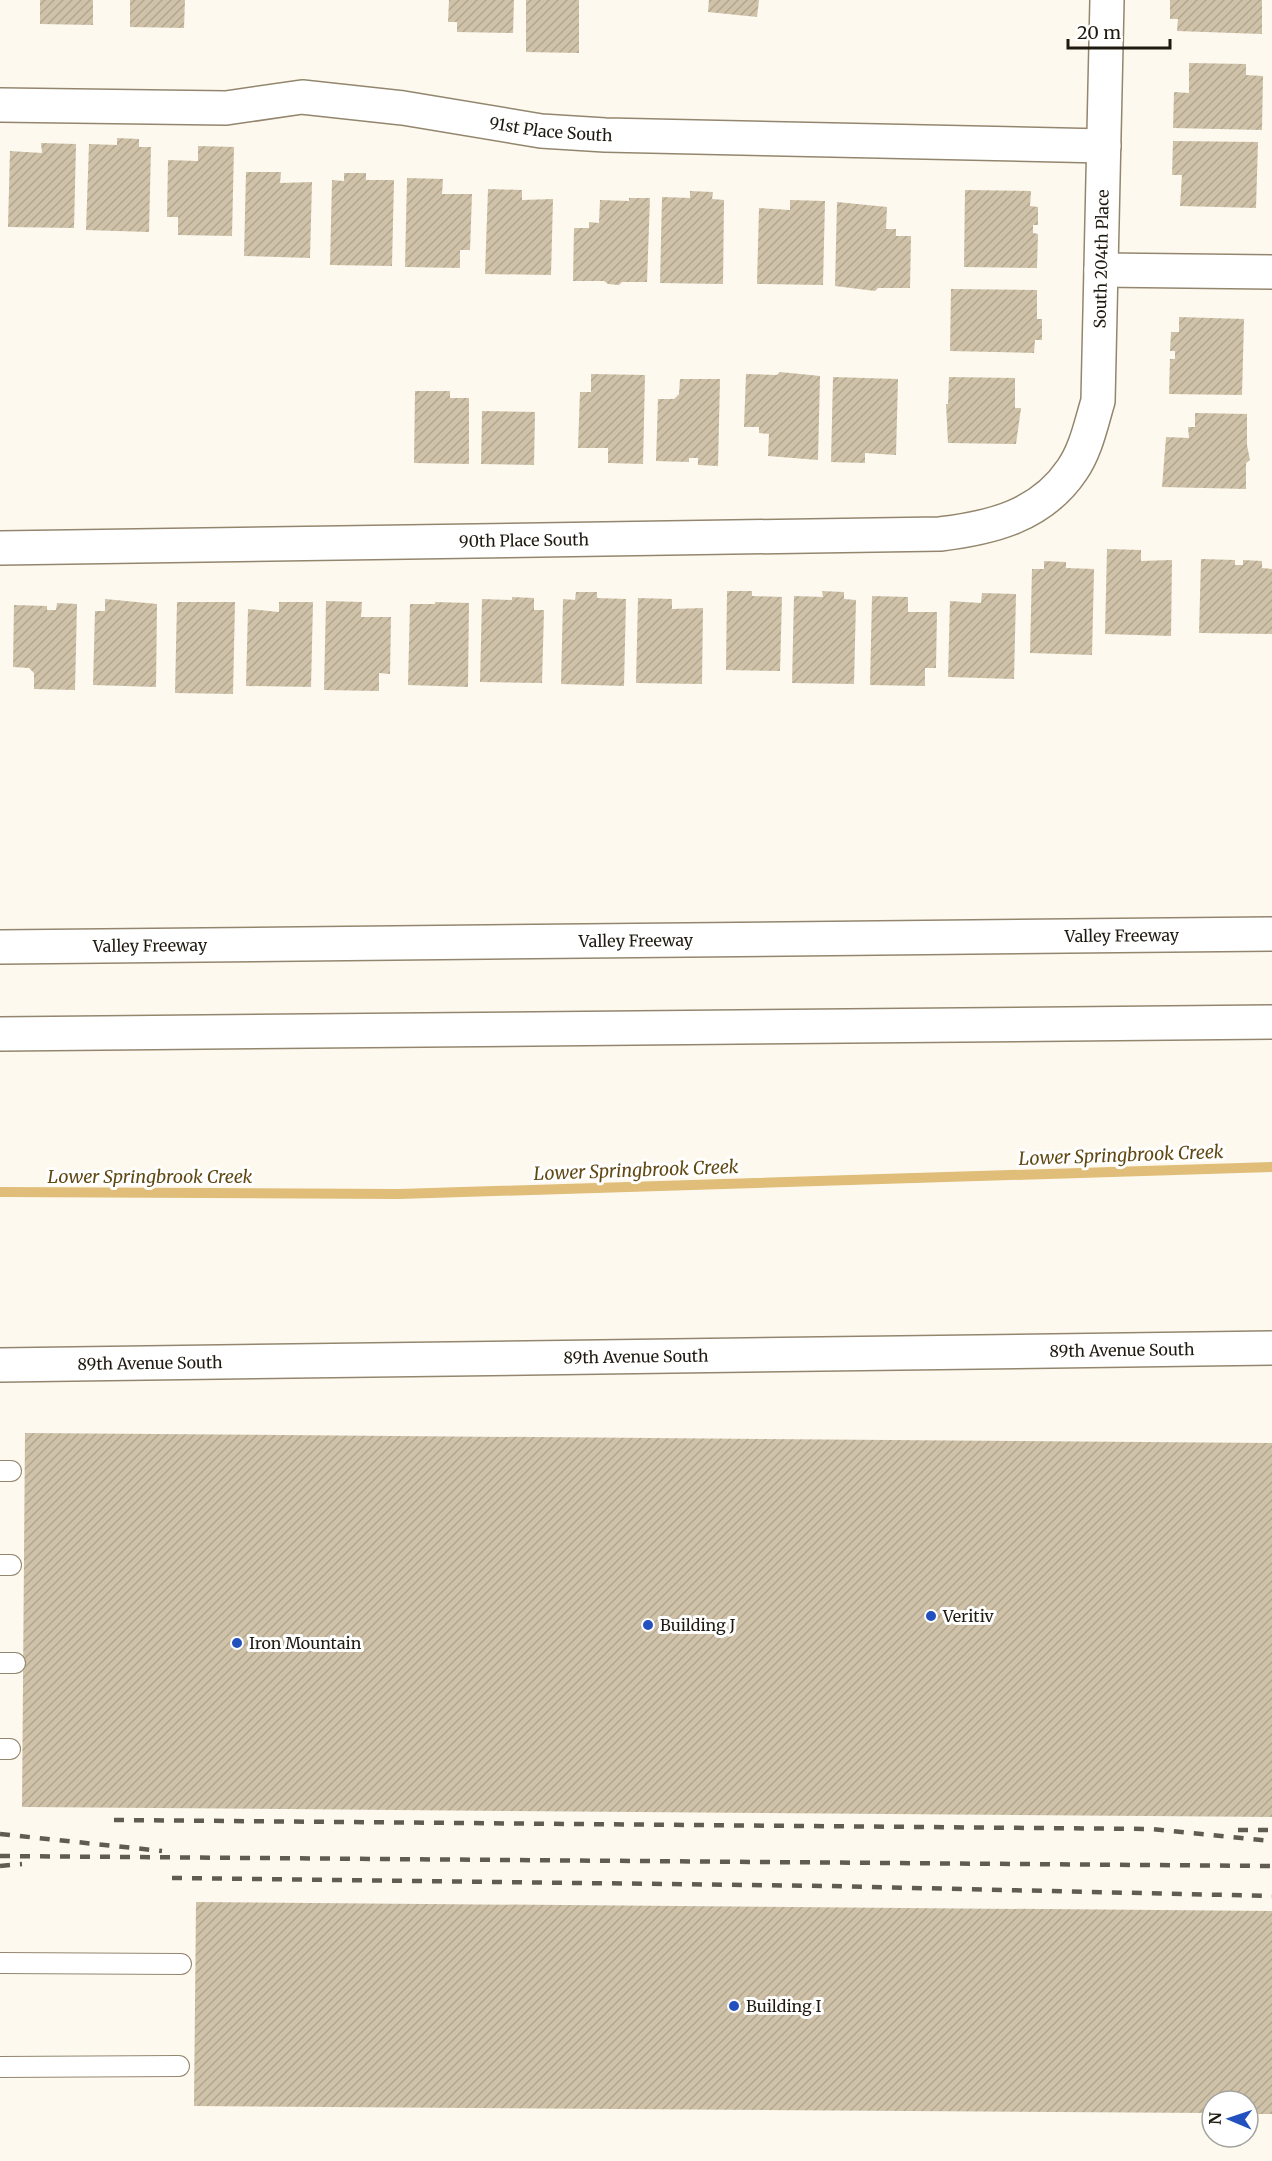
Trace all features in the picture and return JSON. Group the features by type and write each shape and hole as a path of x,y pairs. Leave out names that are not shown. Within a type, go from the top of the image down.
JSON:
{"main road":[{"name":"South 204th Place","path":"1042,503 1072,471 1086,442 1098,401 1107,0"},
{"name":"91st Place South","path":"0,105 226,108 302,98 403,108 541,131 1104,146"},
{"path":"1101,270 1272,272"},
{"name":"90th Place South","path":"0,548 940,534 978,530 1011,520 1042,503"},
{"name":"Valley Freeway","path":"0,948 1272,934"},
{"path":"0,1034 1272,1022"},
{"name":"89th Avenue South","path":"0,1365 1272,1348"}],"lane":[{"path":"0,1963 181,1964"},
{"path":"0,2067 179,2066"}],"building":[{"path":"40,0 93,0 93,25 40,24"},
{"path":"130,0 185,0 184,28 130,27"},
{"path":"449,0 514,0 513,33 457,32 457,22 448,22"},
{"path":"526,0 579,0 579,53 526,52"},
{"path":"709,0 759,0 757,17 708,12"},
{"path":"1170,0 1262,0 1262,34 1177,31 1178,19 1170,19"},
{"path":"1189,63 1246,64 1246,75 1263,76 1262,130 1173,128 1174,92 1189,93"},
{"path":"117,138 139,139 139,147 151,147 149,232 86,230 89,144 117,145"},
{"path":"1173,141 1258,142 1256,208 1180,206 1182,175 1172,175"},
{"path":"41,143 76,144 74,228 8,227 10,151 42,153"},
{"path":"198,146 234,147 232,236 178,235 178,217 167,217 168,160 198,161"},
{"path":"246,172 281,172 280,183 312,182 310,258 244,256"},
{"path":"344,173 366,173 366,180 394,180 392,266 330,265 332,180 344,181"},
{"path":"407,178 443,179 442,194 472,194 470,250 460,250 460,268 405,267"},
{"path":"488,189 522,190 522,200 553,199 551,275 485,274"},
{"path":"965,190 1031,191 1030,206 1038,207 1038,225 1033,225 1033,233 1038,234 1037,268 964,267"},
{"path":"690,191 713,192 712,199 724,200 723,284 660,283 662,197 690,198"},
{"path":"629,198 650,198 647,282 622,282 619,285 608,284 604,281 573,281 574,228 589,228 589,222 599,223 600,200 629,201"},
{"path":"790,200 825,201 823,285 757,284 759,208 790,210"},
{"path":"837,202 887,207 886,229 896,229 896,236 911,236 910,288 878,288 875,291 835,286"},
{"path":"951,289 1037,290 1037,319 1042,319 1042,340 1035,340 1034,353 950,351"},
{"path":"1179,317 1244,319 1242,395 1169,394 1170,359 1175,359 1175,351 1170,351 1171,332 1179,332"},
{"path":"780,372 820,376 818,460 768,456 769,434 759,433 759,427 744,427 746,374 777,375"},
{"path":"591,374 645,375 643,464 608,463 608,448 578,448 580,392 591,392"},
{"path":"833,377 898,379 896,455 865,453 865,463 831,462"},
{"path":"949,377 1015,378 1015,408 1021,408 1016,444 948,443 946,404 948,404"},
{"path":"680,379 720,379 718,466 698,465 698,458 689,458 689,462 656,461 658,399 674,399 679,394"},
{"path":"415,391 450,391 450,398 469,398 469,464 414,463"},
{"path":"482,411 535,412 534,465 481,464"},
{"path":"1195,413 1247,414 1247,445 1250,460 1246,463 1246,489 1162,487 1166,437 1189,438 1188,427 1195,427"},
{"path":"1107,549 1141,550 1141,561 1172,560 1171,636 1105,634"},
{"path":"1201,559 1235,560 1235,565 1243,565 1243,560 1262,561 1262,568 1272,569 1272,634 1199,633"},
{"path":"1044,561 1066,562 1066,568 1094,569 1092,655 1030,653 1032,569 1044,569"},
{"path":"727,591 752,591 752,596 782,597 780,671 726,670"},
{"path":"822,591 844,592 844,599 856,600 854,684 792,683 794,596 823,597"},
{"path":"576,592 597,592 597,598 626,599 624,686 561,684 563,599 575,600"},
{"path":"982,593 1016,594 1014,679 948,677 950,601 981,603"},
{"path":"872,596 908,597 908,612 937,612 936,668 925,668 925,686 870,685"},
{"path":"512,597 534,598 534,610 544,610 542,683 480,682 482,599 512,600"},
{"path":"638,598 672,599 672,609 703,608 702,684 636,683"},
{"path":"105,599 157,604 156,687 93,685 95,611 105,611"},
{"path":"326,601 362,602 361,617 391,617 390,674 379,673 379,691 324,690"},
{"path":"177,602 235,602 233,694 175,693"},
{"path":"279,602 313,602 311,687 246,686 248,609 279,612"},
{"path":"435,602 469,603 468,687 408,685 410,604 435,604"},
{"path":"57,603 77,604 75,690 34,689 34,673 29,668 13,667 14,605 47,606 47,610 56,610"},
{"name":"Building J","path":"25,1433 1272,1443 1272,1817 22,1807"},
{"name":"Building I","path":"196,1902 1272,1911 1272,2114 1260,2114 1260,2089 1200,2089 1200,2113 194,2106"}],"waterway":[{"name":"Lower Springbrook Creek","path":"0,1192 399,1194 1272,1167"}],"railway":[{"path":"114,1820 1151,1829 1272,1841"},
{"path":"1238,1830 1272,1830"},
{"path":"0,1834 162,1851"},
{"path":"0,1856 1272,1866"},
{"path":"0,1866 22,1864"},
{"path":"172,1878 827,1886 1272,1896"}],"place":[{"name":"Veritiv","path":"931,1616"},
{"name":"Building J","path":"648,1625"},
{"name":"Iron Mountain","path":"237,1643"},
{"name":"Building I","path":"734,2006"}]}
